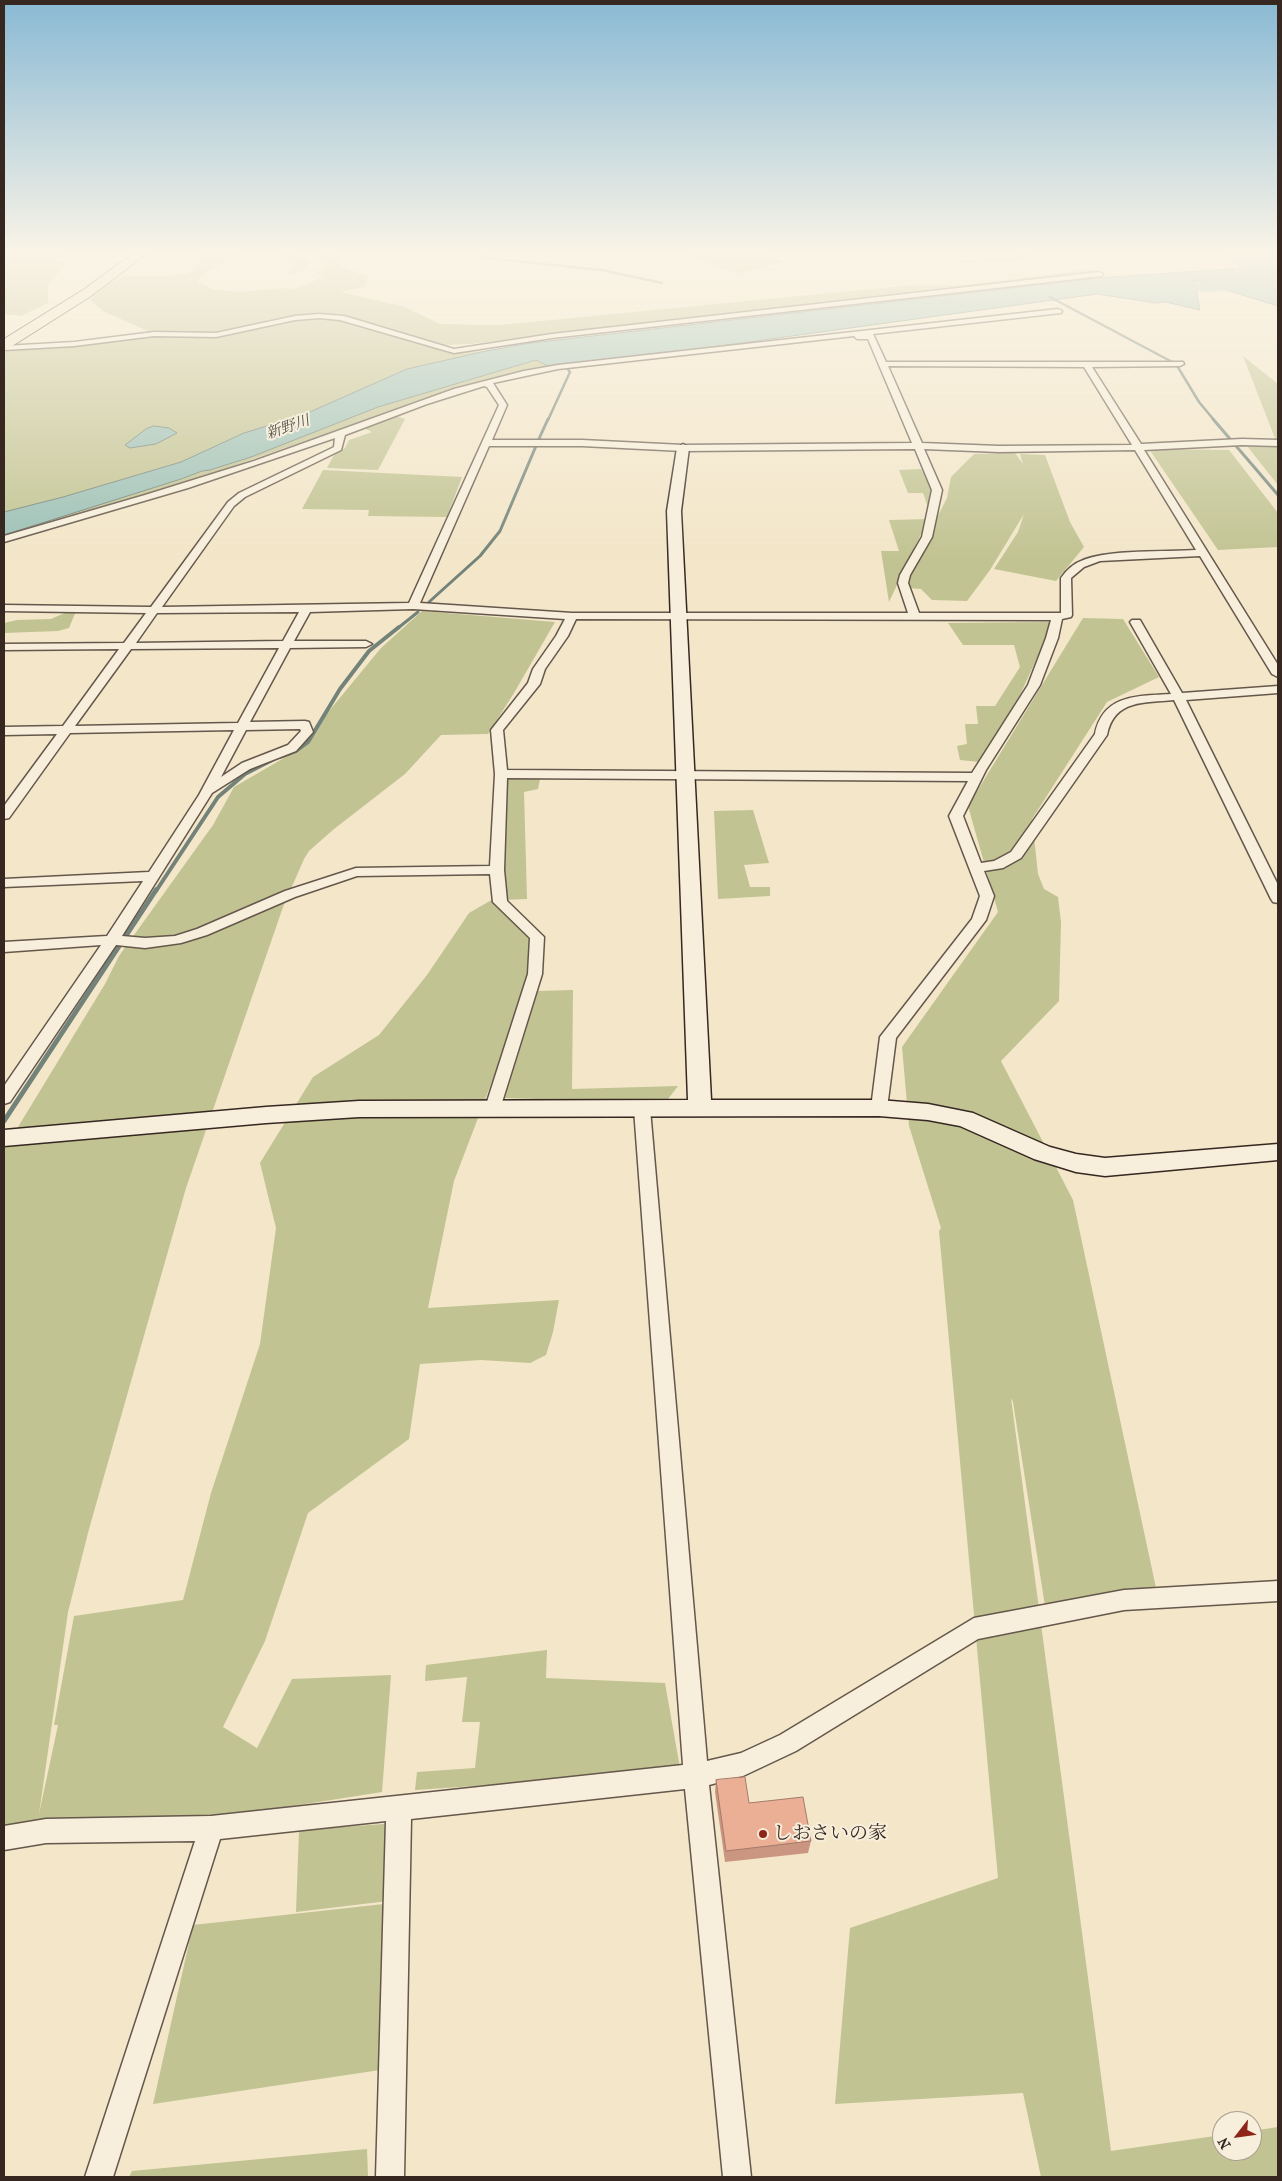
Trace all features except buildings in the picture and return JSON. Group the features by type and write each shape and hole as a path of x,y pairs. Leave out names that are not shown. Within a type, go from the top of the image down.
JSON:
{"street":[{"path":"4,539 164,494 485,383 558,367 652,357"},
{"path":"881,357 936,490 927,537 905,575 903,583 915,617"},
{"path":"885,364 1002,363 1033,366 1180,364"},
{"path":"1087,365 1278,674"},
{"path":"413,606 488,443 503,405 490,386 485,383"},
{"path":"4,816 231,504 242,495 338,448 341,432"},
{"path":"488,443 582,443 683,448 918,446 999,449 1137,447 1242,442 1278,443"},
{"path":"683,448 674,511 677,617 700,1109"},
{"path":"4,608 154,610 413,606 572,616 1057,617 1067,615 1066,578 1074,568 1086,561 1100,558 1203,554"},
{"path":"4,1098 112,940 205,795 307,607"},
{"path":"493,1108 535,974 537,937 500,902 497,870 501,774 497,730 534,684 538,669 562,636 572,616"},
{"path":"879,1108 888,1037 979,920 984,910 987,896 956,816 976,777 1034,685 1052,638 1057,617"},
{"path":"1136,622 1178,696 1278,899"},
{"path":"4,647 366,644"},
{"path":"976,868 998,865 1016,855 1101,736 1103,724 1117,706 1132,700 1278,689"},
{"path":"4,731 305,725 306,732 292,748 246,766 222,781 205,795"},
{"path":"501,774 976,777"},
{"path":"4,947 112,940 146,943 176,940 202,932 290,894 356,872 497,870"},
{"path":"4,883 153,876"},
{"path":"5,1138 274,1114 359,1109 879,1108 928,1112 965,1119 1042,1153 1076,1163 1105,1167 1278,1152"},
{"path":"642,1109 696,1776 738,2177"},
{"path":"4,1838 46,1831 211,1828 696,1776 743,1764 788,1743 974,1630 1124,1600 1278,1591"},
{"path":"390,2177 399,1808"},
{"path":"99,2177 211,1828"}],"green space":[{"path":"4,357 461,357 407,369 303,415 244,433 181,462 63,497 4,512"},
{"path":"1243,357 1278,384 1278,485 1247,446 1276,441"},
{"path":"536,360 548,366 462,386 193,480 4,536 84,508 251,457 378,407"},
{"path":"396,416 405,419 378,470 327,468 334,455 345,448 349,440 372,432 363,428"},
{"path":"1149,449 1229,450 1278,513 1278,547 1218,550"},
{"path":"1015,453 1023,464 1020,454 1045,455 1070,522 1084,547 1056,581 994,569 1018,532 1024,514 990,570 967,601 932,600 921,589 909,588 907,576 947,498 951,477 974,454"},
{"path":"921,469 932,487 931,516 923,493 908,493 899,470"},
{"path":"323,470 462,477 447,517 368,516 369,510 302,509"},
{"path":"928,519 889,602 881,551 899,551 889,520"},
{"path":"76,611 69,628 58,631 4,633 4,623 17,620 51,619 67,612"},
{"path":"422,611 555,622 488,734 441,735 405,774 334,829 309,851 283,907 186,1188 89,1529 68,1612 39,1814 58,1725 54,1725 74,1616 183,1600 211,1493 260,1344 276,1228 260,1163 313,1077 379,1035 427,975 469,913 495,898 517,918 537,946 521,1005 454,1181 428,1308 559,1300 553,1332 546,1355 530,1363 481,1360 420,1364 409,1439 308,1513 265,1641 223,1727 257,1748 292,1679 391,1675 382,1792 223,1817 38,1828 4,1833 4,1150 105,984 119,956 213,825 234,787 296,751 381,648"},
{"path":"1083,618 1123,619 1159,677 1107,702 1032,819 1038,874 1044,889 1058,897 1061,922 1059,1001 1001,1061 1073,1200 1156,1588 1045,1606 1011,1398 1111,2151 1212,2136 1212,2161 1262,2161 1262,2129 1278,2127 1278,2177 1041,2177 1023,2093 835,2104 850,1928 998,1878 939,1231 941,1228 909,1126 902,1047 998,912 968,806"},
{"path":"1049,622 1052,625 1020,695 979,762 960,760 957,746 967,744 965,724 978,724 976,706 995,706 1020,667 1014,645 963,645 948,623"},
{"path":"540,779 538,789 524,792 527,899 502,900 504,780"},
{"path":"753,810 769,863 744,865 750,887 770,887 770,896 718,899 714,811"},
{"path":"573,990 572,1089 678,1086 668,1099 639,1103 505,1098 538,991"},
{"path":"547,1650 546,1678 665,1683 680,1768 489,1788 490,1785 415,1790 417,1772 475,1768 480,1722 462,1722 467,1677 425,1681 426,1665"},
{"path":"384,1824 390,1829 388,1901 296,1912 299,1830"},
{"path":"384,1904 380,2070 153,2104 193,1925"},
{"path":"367,2149 368,2177 129,2177 132,2171"}],"water":[{"name":"新野川","path":"461,357 628,357 548,366 536,360 378,407 251,457 4,535 4,512 63,497 181,462 244,433 303,415 407,369"},
{"path":"154,426 169,428 177,433 156,444 130,448 125,445 146,429"}],"waterway":[{"path":"1162,357 1176,364 1199,402 1214,420"},
{"path":"548,420 570,372 567,368"},
{"path":"538,441 548,419"},
{"path":"1213,419 1278,495"},
{"path":"429,602 480,556 500,531 536,446"},
{"path":"398,628 418,612"},
{"path":"280,757 296,751 308,742 340,689 369,651 399,627"},
{"path":"156,891 218,797 245,774 272,760"},
{"path":"4,1121 156,890"}],"place":[{"name":"しおさいの家","path":"763,1834"}]}
